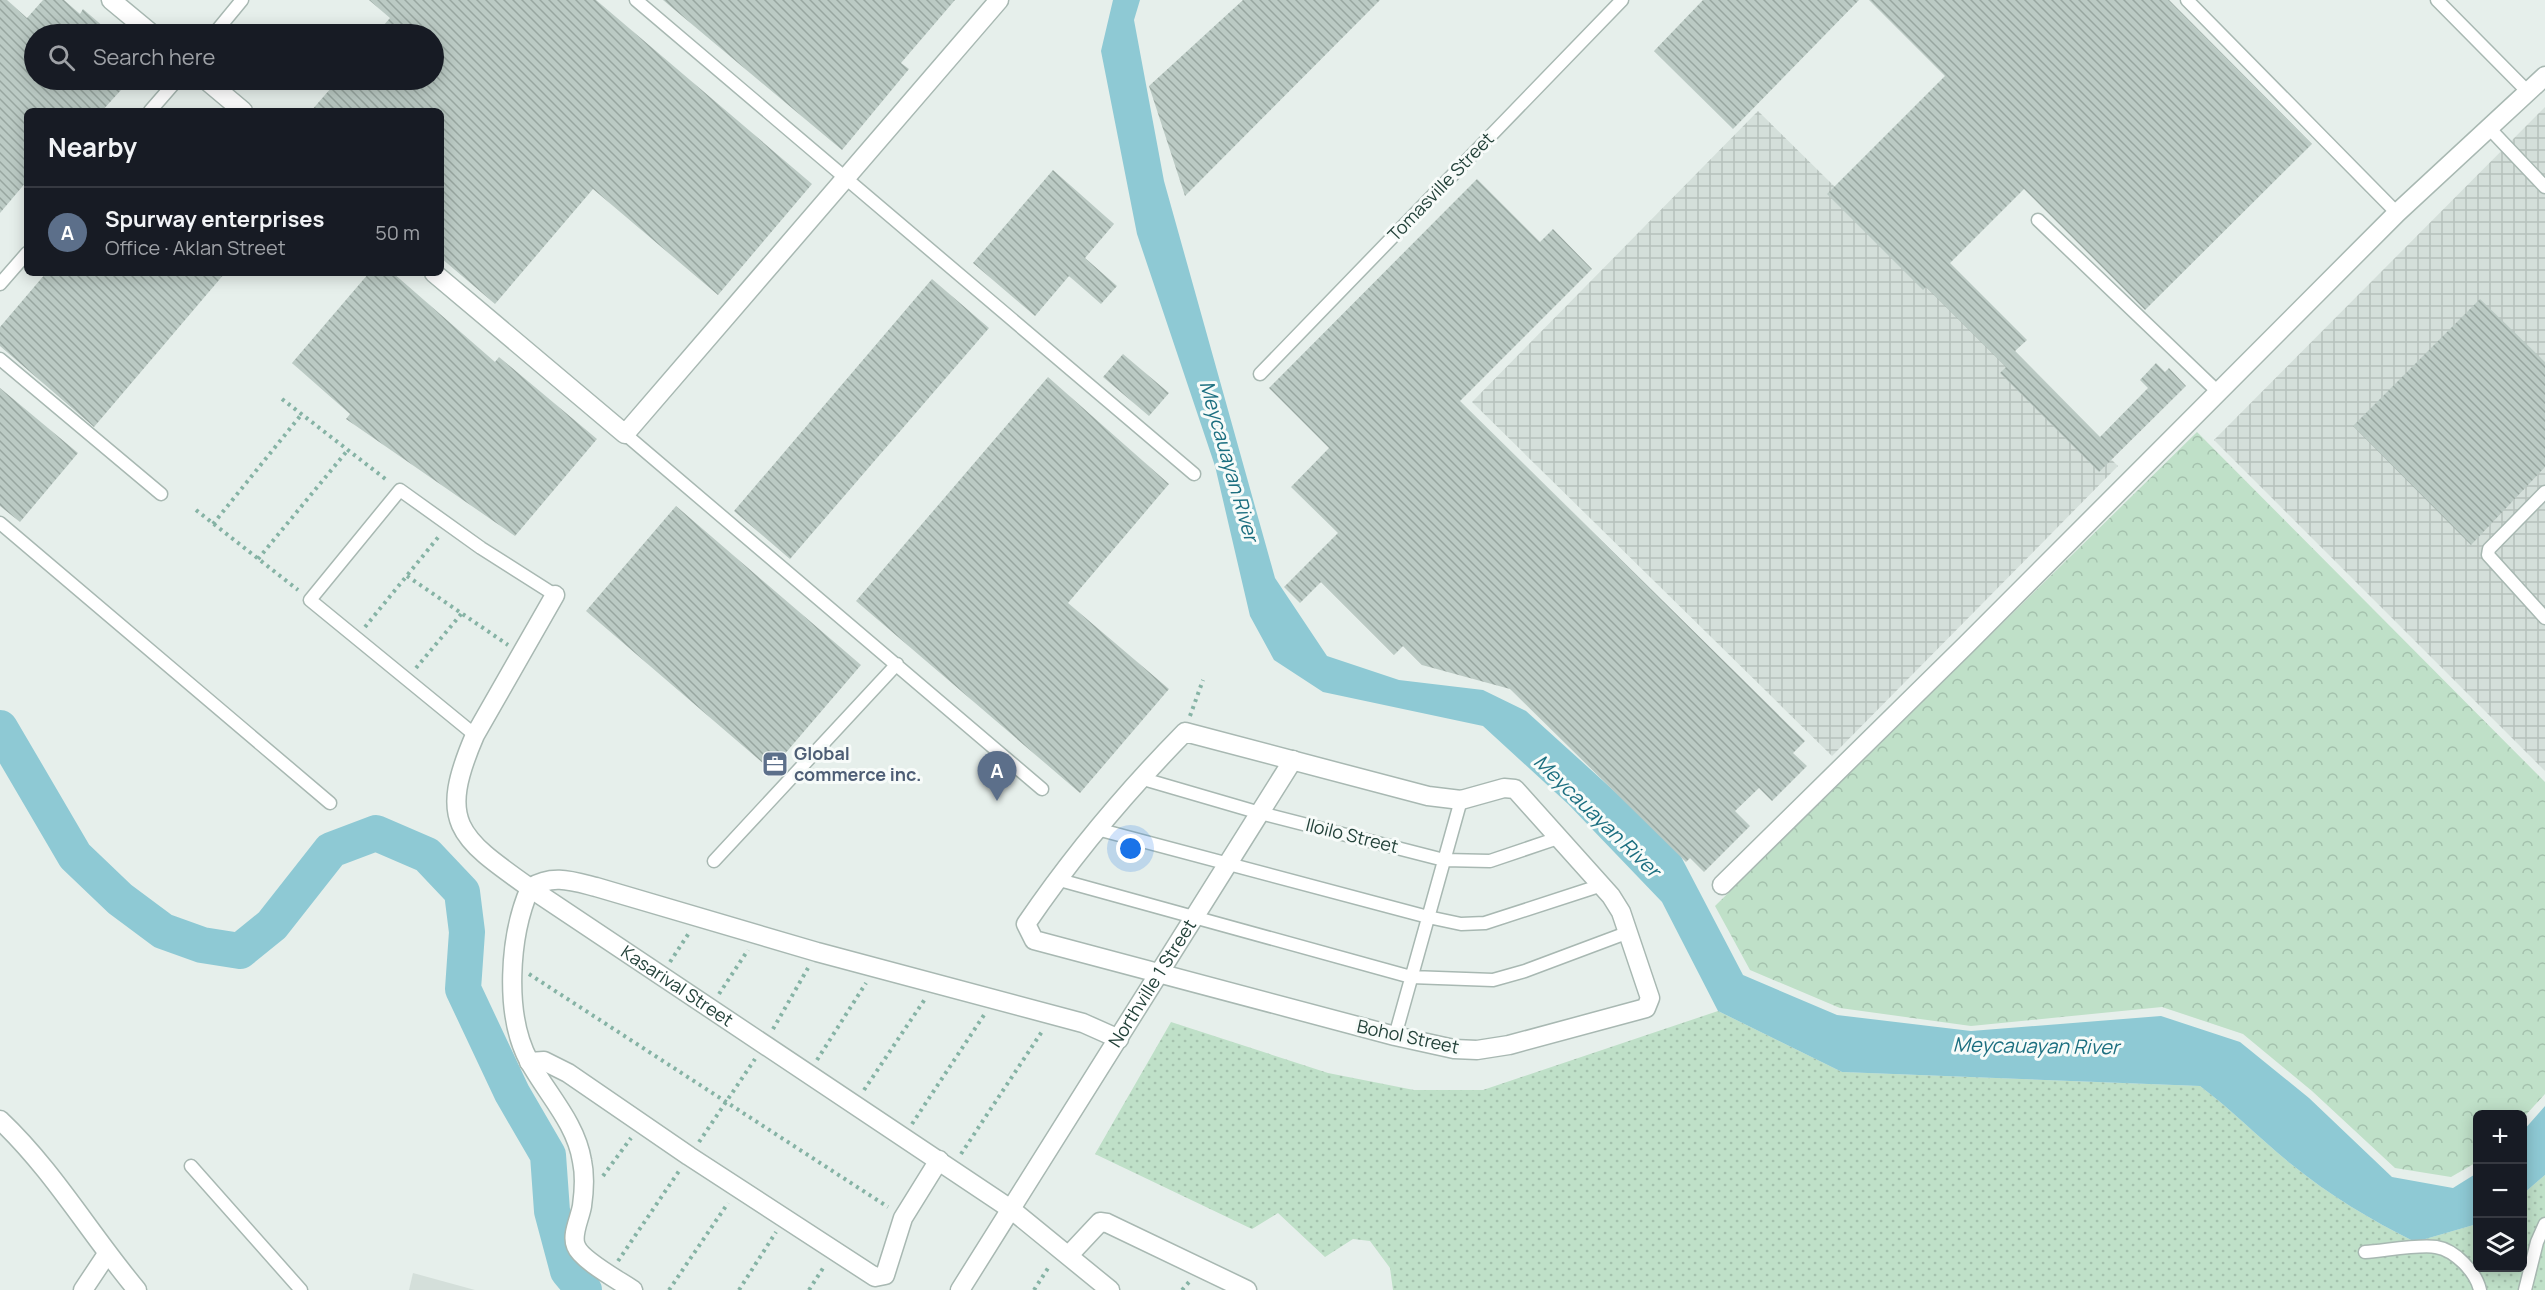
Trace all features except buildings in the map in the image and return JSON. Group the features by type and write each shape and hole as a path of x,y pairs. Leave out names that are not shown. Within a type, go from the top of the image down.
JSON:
{"street":[{"path":"111,0 140,24"},
{"path":"438,276 625,434 999,0"},
{"path":"1722,885 2397,213 2545,76"},
{"path":"218,90 239,108"},
{"name":"Kasarival Street","path":"555,595 475,735 457,785 455,804 459,823 475,847 530,888 1012,1210 1110,1290"},
{"path":"1056,879 1140,778 1185,732 1418,794 1461,800 1504,788 1515,789 1602,885 1621,912 1629,932"},
{"name":"Northville 1 Street","path":"960,1290 1293,760"},
{"name":"Bohol Street","path":"1056,879 1026,924 1034,940 1395,1036 1454,1049 1477,1050 1509,1045 1646,1008 1650,998 1629,932"},
{"path":"633,1290 576,1247 575,1237 584,1184 583,1162 578,1141 529,1062 520,1040 514,1014 514,964 519,922 530,888 540,882 570,880 817,952 1083,1023 1119,1039"},
{"path":"529,1062 544,1061 555,1065 689,1156 836,1249 875,1277 885,1275 903,1218 945,1164"},
{"path":"2,1124 30,1149 107,1254 137,1290"},
{"path":"1065,1252 1094,1226 1100,1222 1107,1223 1247,1290"},
{"path":"83,1290 107,1254"}],"lane":[{"path":"222,24 242,0"},
{"path":"636,0 1194,474"},
{"name":"Tomasville Street","path":"1260,374 1622,0"},
{"path":"2187,0 2397,213"},
{"path":"2437,0 2528,92"},
{"path":"153,108 168,90"},
{"path":"2489,128 2545,188"},
{"path":"2038,220 2218,392"},
{"path":"0,284 24,256"},
{"path":"0,359 161,494"},
{"path":"625,434 1042,789"},
{"path":"475,735 357,636 310,600 400,490 448,525 555,595"},
{"path":"2545,492 2489,549 2488,555 2545,618"},
{"path":"0,523 330,803"},
{"path":"714,861 897,664"},
{"name":"Iloilo Street","path":"1140,778 1260,813 1444,860 1490,861 1558,838"},
{"path":"1395,1036 1461,800"},
{"path":"1097,828 1461,924 1485,923 1602,885"},
{"path":"1056,879 1194,919 1412,977 1493,980 1629,932"},
{"path":"191,1166 301,1290"},
{"path":"2524,1290 2537,1242 2545,1224"},
{"path":"2365,1252 2436,1247 2457,1257 2478,1277 2480,1290"}],"path":[{"path":"282,399 400,490"},
{"path":"213,524 301,415"},
{"path":"258,559 347,451"},
{"path":"196,510 310,600"},
{"path":"357,636 448,525"},
{"path":"407,576 521,654"},
{"path":"407,678 462,613"},
{"path":"1185,732 1203,680"},
{"path":"660,975 699,917"},
{"path":"710,1008 758,934"},
{"path":"609,1274 764,1044 817,952"},
{"path":"514,964 903,1218"},
{"path":"808,1073 876,968"},
{"path":"854,1104 936,983"},
{"path":"904,1136 995,999"},
{"path":"945,1164 1053,1015"},
{"path":"602,1177 642,1123"},
{"path":"669,1290 739,1188"},
{"path":"740,1290 785,1217"},
{"path":"809,1290 836,1249"},
{"path":"1034,1290 1065,1252"}],"shaded area":[{"path":"2545,107 2545,771 2214,440"},
{"path":"1758,111 2118,466 1832,756 1472,402"},
{"path":"413,1273 475,1290 409,1290"}],"green space":[{"path":"2197,432 2545,782 2545,1094 2527,1114 2527,1110 2473,1110 2473,1164 2451,1177 2395,1168 2312,1091 2243,1034 2162,1007 1971,1026 1840,1008 1750,970 1715,906"},
{"path":"1718,1011 1842,1072 2200,1086 2291,1164 2335,1197 2415,1242 2473,1225 2473,1272 2527,1272 2527,1191 2545,1175 2545,1290 1393,1290 1390,1268 1370,1241 1353,1239 1325,1257 1278,1213 1252,1229 1095,1154 1171,1022 1328,1073 1414,1090 1483,1090"}],"water":[{"name":"Meycauayan River","path":"1113,0 1140,0 1134,20 1164,181 1275,578 1327,656 1399,680 1483,690 1526,711 1676,847 1743,975 1837,1015 1971,1031 2161,1016 2240,1042 2309,1098 2392,1177 2453,1188 2473,1176 2473,1225 2415,1242 2335,1197 2291,1164 2200,1086 1842,1072 1718,1011 1662,902 1568,804 1483,726 1323,692 1274,660 1250,616 1215,466 1137,234 1101,51"},
{"path":"2545,1106 2545,1175 2527,1191 2527,1164 2527,1126"}],"waterway":[{"path":"0,728 75,856 120,899 163,931 202,945 240,951 272,925 331,850 376,833 427,855 462,892 467,932 463,989 512,1093 548,1155 552,1211 568,1271 584,1290"}],"place":[{"name":"Global commerce inc.","path":"775,764"},
{"name":"Spurway enterprises","path":"997,801"}]}
